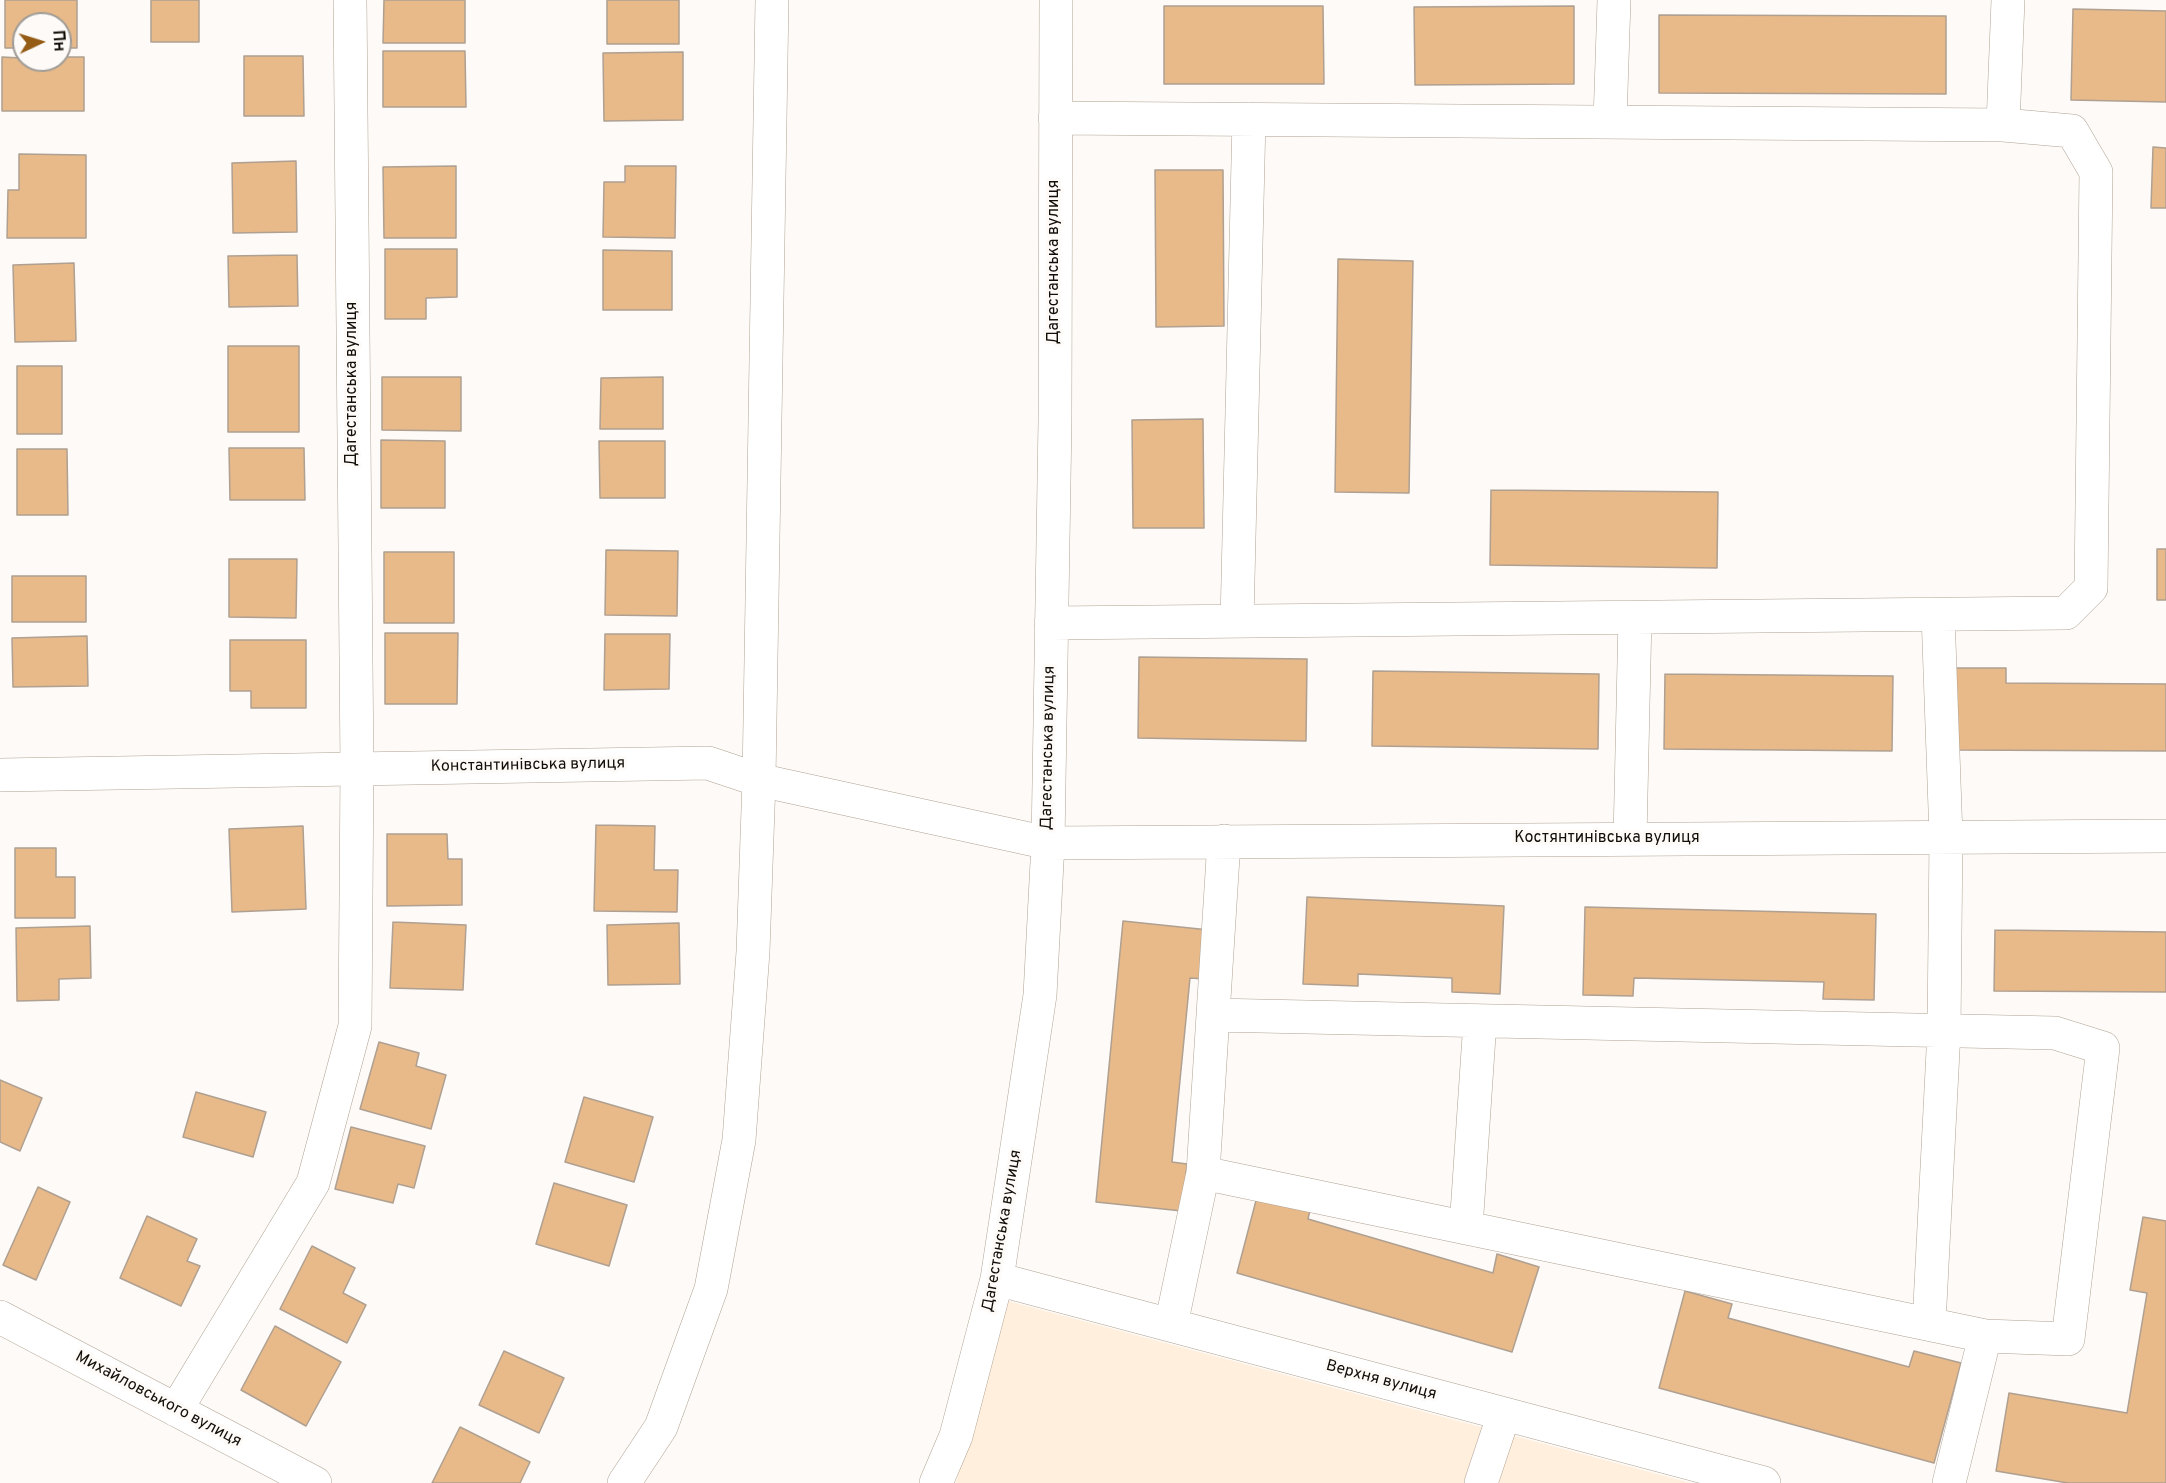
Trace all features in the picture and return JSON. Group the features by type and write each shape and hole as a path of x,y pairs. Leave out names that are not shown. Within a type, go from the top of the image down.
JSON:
{"street":[{"name":"Дагестанська вулиця","path":"176,1410 313,1183 355,1026 357,768 350,0"},
{"path":"624,1483 662,1427 711,1289 740,1140 753,952 759,780 772,0"},
{"name":"Дагестанська вулиця","path":"936,1483 956,1436 998,1279 1040,995 1048,843 1055,420 1056,0"},
{"path":"1610,122 1614,0"},
{"path":"2003,125 2008,0"},
{"path":"1051,623 2066,613 2091,588 2096,172 2072,131 2003,125 1055,118"},
{"path":"1237,621 1249,119"},
{"path":"1929,1324 1944,1031 1946,837 1938,614"},
{"path":"1630,839 1635,617"},
{"name":"Константинівська вулиця","path":"0,775 708,763 759,780 1048,843"},
{"name":"Костянтинівська вулиця","path":"1048,843 2166,836"},
{"path":"1171,1325 1203,1173 1224,841"},
{"path":"1203,1173 1985,1336 2068,1338 2103,1048 2055,1033 1213,1016"},
{"path":"1466,1228 1480,1021"},
{"name":"Верхня вулиця","path":"998,1279 1764,1483"},
{"name":"Михайловського вулиця","path":"0,1317 315,1483"},
{"path":"1949,1483 1985,1336"},
{"path":"1481,1483 1504,1414"}],"shaded area":[{"path":"1004,1300 1691,1483 956,1483"}],"building":[{"path":"5,0 77,0 77,48 72,48 72,12 12,12 12,48 5,48"},
{"path":"151,0 199,0 199,42 151,42"},
{"path":"384,0 465,0 465,43 383,43"},
{"path":"607,0 679,0 679,44 607,44"},
{"path":"1164,6 1323,6 1324,84 1164,84"},
{"path":"1574,6 1574,84 1415,85 1414,7"},
{"path":"2073,9 2166,11 2166,102 2071,100"},
{"path":"1659,15 1946,16 1946,94 1659,93"},
{"path":"383,51 465,51 466,107 383,107"},
{"path":"683,52 683,120 604,121 603,53"},
{"path":"244,56 303,56 304,116 244,116"},
{"path":"2,57 12,58 12,72 72,72 72,57 84,57 84,111 2,111"},
{"path":"2153,147 2166,148 2166,208 2151,208"},
{"path":"19,154 86,155 86,238 7,238 8,190 19,190"},
{"path":"296,161 297,232 233,233 232,163"},
{"path":"456,166 456,238 384,238 383,167"},
{"path":"625,166 676,166 675,238 603,237 604,182 625,182"},
{"path":"1155,170 1223,170 1224,326 1156,327"},
{"path":"385,249 457,249 457,297 426,298 426,319 385,319"},
{"path":"603,250 672,251 672,310 603,310"},
{"path":"297,255 298,306 229,307 228,256"},
{"path":"1338,259 1413,261 1409,493 1335,492"},
{"path":"74,263 76,341 15,342 13,265"},
{"path":"228,346 299,346 299,432 228,432"},
{"path":"17,366 62,366 62,434 17,434"},
{"path":"382,377 461,377 461,431 382,430"},
{"path":"663,377 663,429 600,429 601,378"},
{"path":"1203,419 1204,528 1133,528 1132,420"},
{"path":"381,440 445,441 445,508 381,508"},
{"path":"599,441 665,441 665,498 600,498"},
{"path":"229,448 304,448 305,500 230,500"},
{"path":"17,449 67,449 68,515 17,515"},
{"path":"1491,490 1718,492 1717,568 1490,565"},
{"path":"2157,549 2166,549 2166,600 2157,600"},
{"path":"606,550 678,551 677,616 605,615"},
{"path":"384,552 454,552 454,623 384,623"},
{"path":"229,559 297,559 296,618 229,617"},
{"path":"12,576 86,576 86,622 12,622"},
{"path":"385,633 458,633 457,704 385,704"},
{"path":"605,634 670,634 669,689 604,690"},
{"path":"87,636 88,686 13,687 12,638"},
{"path":"230,640 306,640 306,708 251,708 251,691 230,691"},
{"path":"1139,657 1307,659 1306,741 1138,738"},
{"path":"1954,668 2006,668 2006,683 2166,684 2166,751 1954,750"},
{"path":"1373,671 1599,674 1598,749 1372,746"},
{"path":"1665,674 1893,676 1892,751 1664,749"},
{"path":"596,825 655,826 654,870 678,870 677,912 594,911"},
{"path":"303,826 306,909 232,912 229,829"},
{"path":"387,834 447,834 448,859 462,859 462,905 387,906"},
{"path":"15,848 56,848 56,877 75,877 75,918 15,918"},
{"path":"1307,897 1504,906 1500,994 1452,992 1452,978 1358,974 1358,986 1303,984"},
{"path":"1585,907 1876,914 1874,1000 1823,999 1824,982 1634,978 1633,996 1583,995"},
{"path":"1123,921 1209,930 1204,979 1190,978 1172,1162 1187,1164 1182,1211 1096,1202"},
{"path":"393,922 466,925 463,990 390,988"},
{"path":"679,923 680,984 608,985 607,925"},
{"path":"90,926 91,978 59,979 59,1000 17,1001 16,928"},
{"path":"1995,930 2166,932 2166,992 1994,991"},
{"path":"379,1042 419,1053 416,1066 446,1075 431,1129 360,1109"},
{"path":"0,1080 42,1098 20,1151 0,1142"},
{"path":"196,1092 266,1112 253,1157 183,1137"},
{"path":"584,1097 653,1117 634,1182 565,1162"},
{"path":"351,1127 425,1146 414,1188 398,1184 393,1203 335,1189"},
{"path":"554,1183 627,1205 609,1266 536,1244"},
{"path":"38,1187 70,1202 36,1280 3,1265"},
{"path":"1258,1193 1311,1206 1308,1219 1493,1273 1497,1254 1539,1267 1512,1352 1237,1273"},
{"path":"147,1216 197,1239 187,1261 200,1266 181,1306 120,1278"},
{"path":"2143,1217 2166,1221 2166,1483 2068,1483 1996,1471 2009,1393 2127,1413 2147,1293 2130,1290"},
{"path":"312,1246 355,1268 343,1293 366,1305 347,1343 280,1309"},
{"path":"1685,1291 1732,1304 1728,1318 1909,1367 1914,1351 1961,1363 1934,1463 1659,1388"},
{"path":"275,1326 341,1362 306,1426 241,1390"},
{"path":"504,1351 564,1378 539,1433 479,1405"},
{"path":"460,1427 530,1462 520,1483 432,1483"}]}
